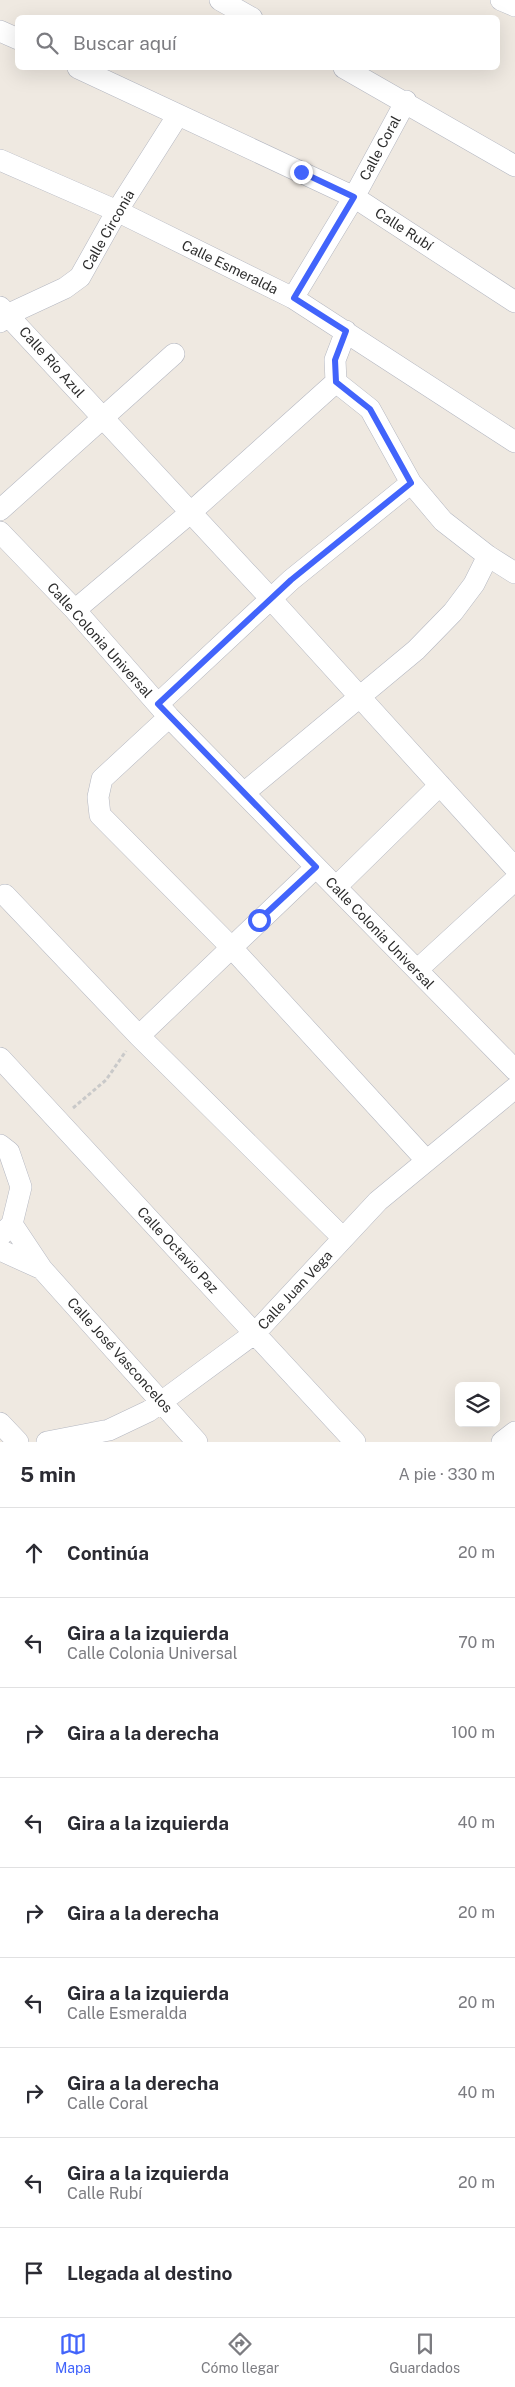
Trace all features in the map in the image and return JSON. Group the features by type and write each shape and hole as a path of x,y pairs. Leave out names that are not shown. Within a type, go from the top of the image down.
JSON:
{"street":[{"path":"220,0 247,15"},
{"path":"502,0 515,6"},
{"path":"0,31 15,38"},
{"name":"Calle Rubí","path":"82,70 354,197 515,302"},
{"path":"348,70 406,101 515,166"},
{"name":"Calle Coral","path":"294,298 354,197 406,101"},
{"name":"Calle Circonia","path":"3,314 64,288 80,277 117,211 178,115"},
{"name":"Calle Esmeralda","path":"0,160 117,211 294,298 515,442"},
{"name":"Calle Río Azul","path":"3,314 104,418 515,868"},
{"path":"346,331 335,360 336,382 370,409 411,483 443,521 488,556 515,574"},
{"path":"0,510 174,354"},
{"path":"75,610 190,513 336,382"},
{"path":"411,483 271,599 164,710 102,779 98,797 100,814 231,947 426,1160"},
{"name":"Calle Colonia Universal","path":"0,532 75,610 164,710 515,1070"},
{"path":"244,793 416,650 453,612 474,584 488,556"},
{"path":"336,887 440,785"},
{"path":"139,1036 316,867"},
{"path":"416,970 515,880"},
{"path":"5,896 139,1036 343,1238"},
{"name":"Calle Octavio Paz","path":"0,1060 59,1120 355,1442"},
{"name":"Calle Juan Vega","path":"47,1442 109,1430 149,1411 255,1333 378,1201 515,1088"},
{"path":"0,1145 9,1152 21,1187 6,1230"},
{"name":"Calle José Vasconcelos","path":"6,1230 197,1442"},
{"name":"Calle José Vasconcelos","path":"0,1250 42,1269"},
{"path":"0,1423 18,1442"},
{"path":"502,1442 515,1432"}],"path":[{"path":"59,1120 106,1080 139,1036"}],"route":[{"path":"259,920 316,867 168,717 158,704 291,580 411,483 370,409 336,382 335,360 346,331 294,298 354,197 301,172"}]}
